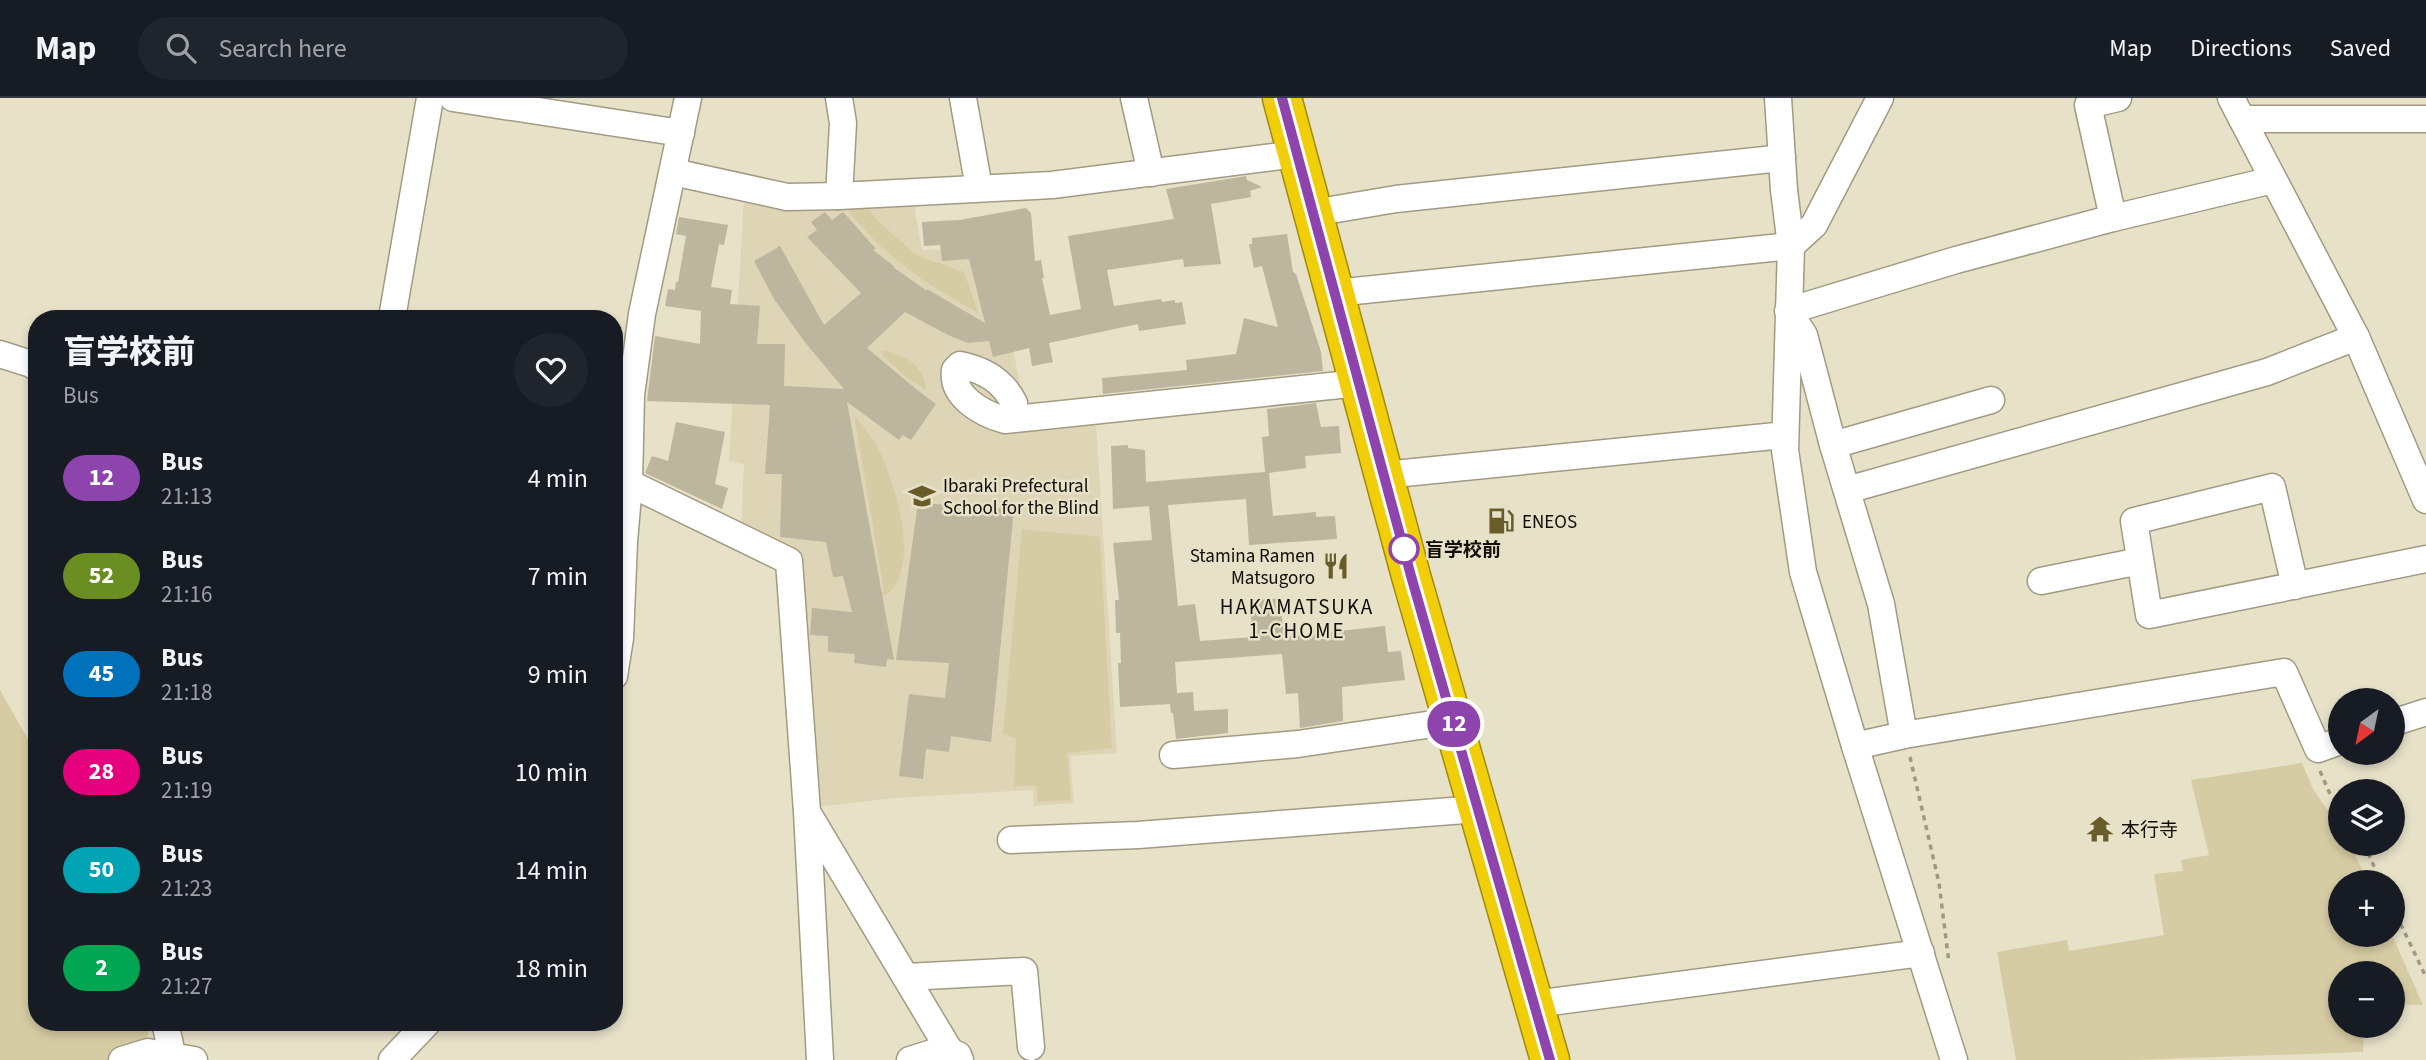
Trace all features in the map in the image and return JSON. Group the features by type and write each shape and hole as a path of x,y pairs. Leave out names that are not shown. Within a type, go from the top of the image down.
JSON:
{"highway":[{"path":"1282,98 1384,475 1550,1060"}],"street":[{"path":"393,310 430,98"},
{"path":"453,98 681,133"},
{"path":"623,566 629,483 623,395 688,98"},
{"path":"839,98 844,123 839,196"},
{"path":"963,98 979,188"},
{"path":"1134,98 1151,173"},
{"path":"1778,98 1791,246 1785,450 1803,572 1854,746 1954,1060"},
{"path":"1335,293 1791,246 1814,225 1880,98"},
{"path":"2113,218 2088,105 2118,98"},
{"path":"2417,112 2325,108 2236,109 2356,337 2426,500"},
{"path":"673,172 787,197 839,196 1052,185 1297,154"},
{"path":"1313,213 1396,199 1782,158"},
{"path":"1788,311 1956,260 2113,218 2273,180"},
{"path":"1788,311 1804,335 1833,444 1881,604 1904,735"},
{"path":"1847,490 2267,372 2356,337"},
{"path":"0,354 28,363"},
{"path":"1010,419 1019,421 1093,410 1359,383"},
{"path":"1833,444 1991,400"},
{"path":"1384,475 1785,435"},
{"path":"629,483 789,561 807,813 820,1060"},
{"path":"2295,586 2272,487 2134,521 2149,615 2295,586 2426,559"},
{"path":"2041,581 2140,561"},
{"path":"1854,746 1904,735 2284,672 2328,743"},
{"path":"2405,719 2426,712"},
{"path":"1173,755 1298,744 1453,721"},
{"path":"1011,840 1138,835 1478,809"},
{"path":"807,813 955,1054 911,1060"},
{"path":"1535,1004 1921,953"},
{"path":"906,977 1024,971 1031,1047"},
{"path":"170,1031 183,1057"},
{"path":"392,1060 419,1031"},
{"path":"122,1060 148,1052 183,1057"}],"path":[{"path":"1904,735 1939,883 1951,973"},
{"path":"2328,747 2319,769 2328,789"},
{"path":"2405,933 2426,977"}],"shaded area":[{"name":"Ibaraki Prefectural School for the Blind","path":"744,197 913,200 922,250 993,249 1025,410 1092,403 1096,424 1117,753 1070,756 1074,803 1034,806 1033,790 895,798 816,807 798,557 741,527 744,464 729,461"},
{"path":"847,209 869,209 877,220 916,255 964,272 978,313 907,268 877,242"},
{"path":"884,350 900,355 912,363 921,374 926,390 907,378 882,355"},
{"path":"854,415 877,446 887,468 901,517 904,543 902,566 895,586 880,598 856,602 884,591"},
{"path":"1022,529 1100,537 1112,748 1067,753 1071,800 1038,802 1036,786 1014,786 1016,738 1003,734"},
{"path":"0,690 28,739 28,1031 149,1031 137,1060 0,1060"},
{"path":"2302,763 2313,789 2328,811 2328,856 2356,856 2362,870 2328,870 2328,947 2397,947 2404,961 2328,961 2328,1038 2364,1038 2363,1052 2132,1060 2016,1060 1997,952 2067,940 2069,951 2164,935 2154,874 2183,871 2181,860 2209,855 2191,780"},
{"path":"2405,964 2423,1005 2405,1004"}],"building":[{"path":"1246,176 1247,180 1262,187 1250,191 1251,197 1211,204 1221,264 1184,267 1183,259 1107,270 1114,306 1161,299 1162,302 1175,300 1175,303 1182,302 1186,324 1139,331 1138,324 1049,343 1053,362 1032,366 1029,348 993,357 989,341 968,343 905,312 867,348 936,404 911,440 903,435 899,440 847,402 894,660 887,659 886,667 854,663 855,654 828,652 828,636 810,635 812,608 852,612 843,576 833,577 826,542 780,537 782,474 765,474 770,405 647,401 655,336 700,344 701,311 665,306 668,289 675,290 678,282 686,236 676,234 679,217 728,225 724,245 719,244 711,287 732,290 730,304 760,306 757,344 785,344 784,386 844,389 804,341 774,299 754,261 780,246 824,325 861,293 807,237 817,230 811,222 825,212 832,220 843,212 876,249 873,250 893,267 927,291 985,323 969,259 942,261 940,245 924,246 922,222 959,220 1026,208 1031,213 1035,261 1041,260 1050,315 1081,309 1068,236 1174,219 1166,189"},
{"path":"1287,234 1293,272 1296,274 1321,352 1323,371 1103,394 1102,378 1187,370 1186,360 1236,354 1244,318 1278,327 1262,266 1254,268 1249,244 1252,244 1252,238"},
{"path":"1316,403 1321,427 1339,426 1341,453 1305,456 1306,468 1269,473 1273,516 1316,512 1316,517 1335,516 1337,539 1249,545 1246,499 1168,505 1178,606 1195,604 1200,641 1253,637 1249,601 1280,598 1284,637 1385,626 1388,652 1401,651 1405,680 1342,687 1343,721 1300,728 1298,693 1286,694 1282,654 1175,662 1177,693 1193,692 1194,711 1228,709 1228,733 1176,739 1170,704 1120,707 1120,633 1116,633 1115,600 1119,600 1113,543 1152,540 1149,506 1113,509 1111,446 1128,445 1128,448 1145,450 1146,482 1265,472 1262,437 1269,436 1267,409"},
{"path":"676,422 725,432 715,484 728,488 722,509 645,473 652,456 668,461"},
{"path":"918,503 1014,509 991,742 951,736 949,752 926,749 923,779 899,776 909,694 945,698 949,663 896,660"}],"bus line":[{"name":"12","path":"1282,98 1411,576 1550,1060"}],"place":[{"name":"Ibaraki Prefectural School for the Blind","path":"922,496"},
{"name":"ENEOS","path":"1501,521"},
{"name":"盲学校前","path":"1404,549"},
{"name":"Stamina Ramen Matsugoro","path":"1336,566"},
{"name":"本行寺","path":"2100,829"}],"district":[{"name":"HAKAMATSUKA 1-CHOME","path":"1297,619"}]}
